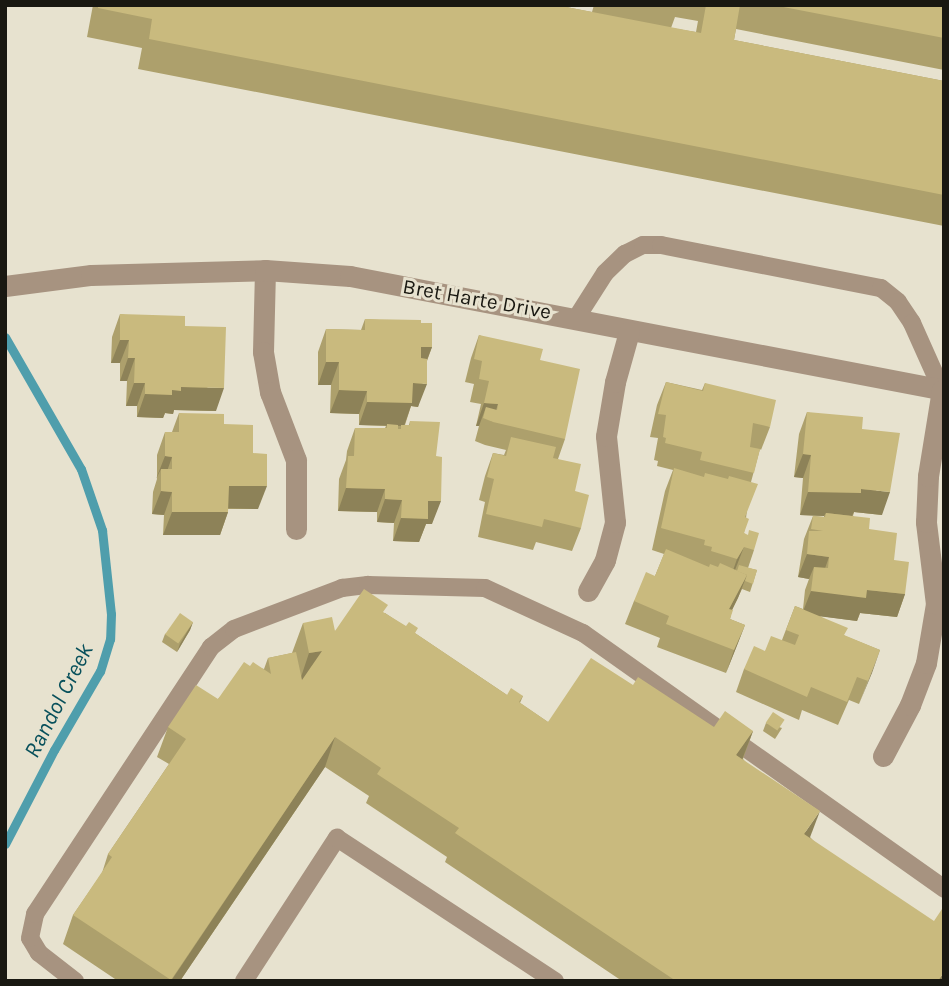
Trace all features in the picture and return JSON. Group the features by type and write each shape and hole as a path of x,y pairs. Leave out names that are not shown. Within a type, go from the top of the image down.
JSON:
{"street":[{"name":"Bret Harte Drive","path":"5,286 91,275 265,270 350,276 577,317 629,332 943,390"},
{"path":"265,270 263,352 270,393 296,460 296,529"},
{"path":"588,591 605,560 615,522 606,436 615,382 629,332"},
{"path":"883,755 910,705 926,663 936,604 926,522 928,476 943,390"}],"lane":[{"path":"577,317 604,273 625,254 643,245 661,244 881,288 898,302 912,323 943,390"},
{"path":"75,981 39,953 30,937 35,915 211,647 234,629 342,588 368,585 485,588 583,633 944,889"},
{"path":"244,981 337,838 555,981"}],"building":[{"path":"98,5 556,5 701,33 706,5 740,5 734,40 944,81 944,195 149,39 152,19 98,8"},
{"path":"773,5 944,5 944,38"},
{"path":"120,314 185,316 185,326 226,327 224,388 181,387 181,391 172,390 172,395 145,394 145,383 134,383 135,358 128,358 129,340 120,340"},
{"path":"365,319 421,320 421,323 432,323 432,347 421,347 421,358 427,359 427,384 413,383 412,403 367,402 367,391 339,390 339,362 326,362 326,329 365,330"},
{"path":"479,335 543,349 540,360 580,369 565,439 483,418 486,407 497,410 498,404 484,403 489,381 479,379 482,361 474,359"},
{"path":"666,382 703,391 705,383 776,400 770,427 753,423 750,447 760,449 754,473 700,460 702,452 665,443 666,438 663,437 666,415 658,414"},
{"path":"807,412 863,417 862,429 900,433 890,492 861,489 861,493 808,492 811,455 803,454"},
{"path":"179,413 224,414 224,424 253,425 253,453 267,454 267,486 229,486 228,512 172,512 172,492 161,491 161,469 172,469 172,457 165,456 165,432 179,432"},
{"path":"410,421 440,422 436,456 442,457 441,501 428,501 428,519 401,518 402,500 385,499 385,489 346,488 348,456 354,456 355,428 387,428 387,424 398,425 398,429 401,429 401,425 410,425"},
{"path":"511,437 556,447 553,458 581,464 575,491 589,495 581,528 544,519 542,527 486,514 494,479 487,477 493,453 506,456"},
{"path":"674,468 704,477 705,473 728,479 729,476 758,484 745,517 749,519 744,533 748,535 749,530 759,533 754,550 744,547 737,559 711,551 712,547 704,545 705,540 661,528"},
{"path":"826,513 870,518 869,529 897,533 894,560 909,562 905,594 867,590 866,598 811,591 814,567 828,568 829,557 807,554 809,531 823,531 811,529 813,516 825,517"},
{"path":"666,549 709,567 710,564 718,567 720,563 747,575 729,609 733,610 730,619 745,625 734,650 666,624 669,616 634,601 646,572 655,576"},
{"path":"739,565 757,570 753,584 745,581 747,575 737,571"},
{"path":"364,589 388,605 383,612 406,626 409,622 418,628 415,633 507,695 511,688 523,696 519,702 548,722 591,658 633,685 638,677 714,727 725,711 753,731 736,755 820,811 804,834 934,921 942,909 944,911 944,972 938,981 676,981 455,833 459,828 377,774 381,768 335,737 171,980 73,915 112,857 108,854 186,739 168,727 196,685 218,699 244,662 250,666 253,662 271,674 268,658 296,652 302,680 322,651 309,653 303,623 332,617 335,631"},
{"path":"795,606 848,628 844,635 880,650 868,681 857,677 847,702 811,687 807,697 744,669 754,646 765,651 771,636 795,645 799,635 786,630"},
{"path":"180,613 193,622 178,643 165,634"},
{"path":"773,712 785,720 777,731 766,723"}],"waterway":[{"name":"Randol Creek","path":"5,337 81,469 102,530 111,614 110,639 100,671 54,750 5,844"}]}
